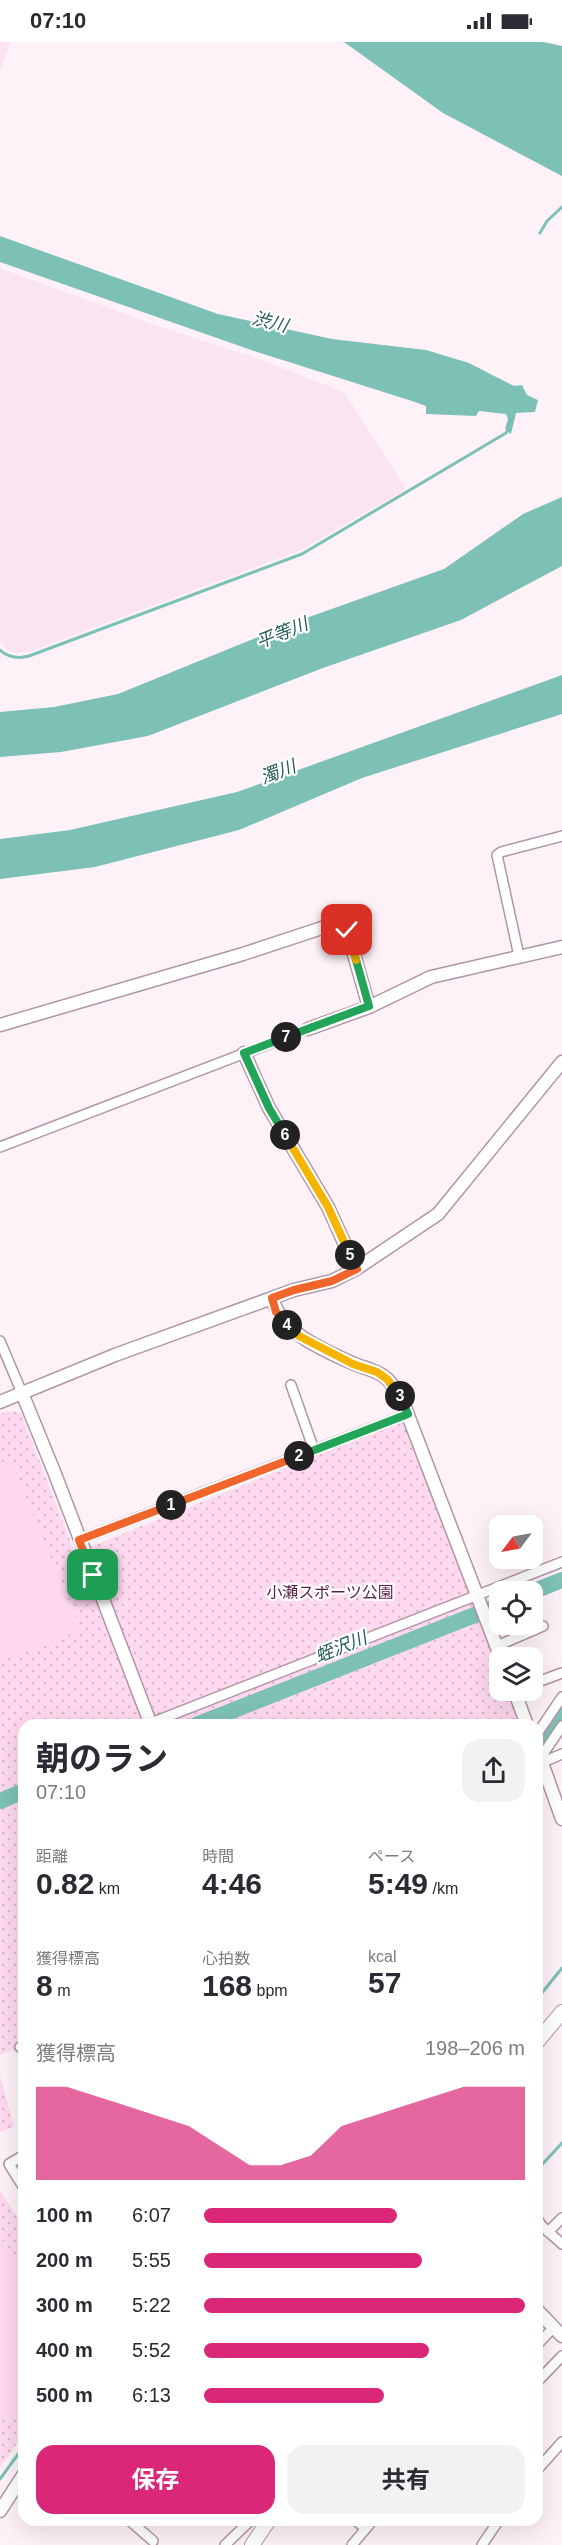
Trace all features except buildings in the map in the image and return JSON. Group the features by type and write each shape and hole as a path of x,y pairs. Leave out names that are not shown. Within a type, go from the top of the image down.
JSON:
{"main road":[{"path":"543,2035 562,2012"},
{"path":"252,2545 264,2526"}],"street":[{"path":"519,956 497,855 562,836"},
{"path":"0,1025 340,923 345,925 347,930 369,1006"},
{"path":"0,1148 369,1006 431,977 562,947"},
{"path":"244,1053 269,1108 328,1207 357,1269"},
{"path":"0,1402 115,1354 294,1290 332,1281 357,1269 427,1222 448,1204 562,1062"},
{"path":"272,1298 276,1312 299,1336 387,1379 401,1397 497,1647"},
{"path":"0,1341 55,1474 149,1719"},
{"path":"291,1385 315,1450"},
{"path":"79,1540 408,1414"},
{"path":"164,1719 478,1600 562,1562"},
{"path":"507,1647 528,1635"},
{"path":"543,1680 562,1673"},
{"path":"543,1725 562,1697"},
{"path":"519,1701 526,1719"},
{"path":"543,1754 562,1726"},
{"path":"543,1757 562,1754"},
{"path":"543,1766 562,1819"},
{"path":"18,2159 9,2164 18,2178"},
{"path":"548,2232 562,2218"},
{"path":"543,2226 562,2244"},
{"path":"543,2316 558,2331 543,2340"},
{"path":"543,2376 562,2356"},
{"path":"543,2463 562,2442"},
{"path":"0,2511 18,2483"},
{"path":"136,2526 153,2541"},
{"path":"225,2545 244,2526"},
{"path":"352,2545 367,2526"},
{"path":"482,2545 495,2526"}],"shaded area":[{"path":"0,42 11,42 0,70"},
{"path":"0,268 169,330 254,357 344,392 406,489 301,550 31,651 16,653 8,650 0,641"}],"green space":[{"name":"小瀬スポーツ公園","path":"9,1411 21,1413 75,1553 402,1421 494,1647 489,1647 489,1701 517,1701 525,1719 18,1719 18,2048 0,2055 0,1414"},
{"path":"10,1459 81,1630 0,1661 0,1463"},
{"path":"0,2076 14,2126 0,2132"},
{"path":"0,2191 18,2217 18,2442 0,2468"},
{"path":"0,2238 18,2258 18,2409 0,2422"}],"water":[{"path":"344,42 543,42 562,46 562,176 443,113"},
{"path":"0,236 218,314 332,339 426,350 469,363 514,386 522,385 527,395 538,400 535,412 516,413 511,434 505,429 508,419 506,414 479,411 476,416 426,414 426,406 412,401 254,351 0,262"},
{"name":"平等川","path":"562,497 562,566 461,620 323,668 148,736 61,752 0,757 0,712 54,707 118,694 295,622 444,569 523,514"},
{"path":"562,675 562,714 362,778 239,830 95,867 0,879 0,839 70,830 237,792"}],"waterway":[{"path":"540,233 547,221 562,207"},
{"path":"0,650 14,657 29,656 302,554 506,433 509,429"},
{"name":"蛭沢川","path":"543,1588 562,1580"},
{"name":"蛭沢川","path":"211,1719 489,1609"},
{"path":"543,1736 562,1712"},
{"name":"蛭沢川","path":"0,1801 18,1794"},
{"path":"543,1992 562,1968"},
{"path":"543,2164 562,2143"},
{"path":"0,2479 18,2454"}],"route":[{"path":"93,1575 79,1540 408,1414 401,1397 387,1379 377,1372 353,1364 299,1336 282,1321 276,1312 272,1298 341,1278 357,1269 328,1207 269,1108 244,1053 369,1006 347,930"}],"water label":[{"name":"渋川","path":"270,322"},
{"name":"濁川","path":"278,772"}]}
